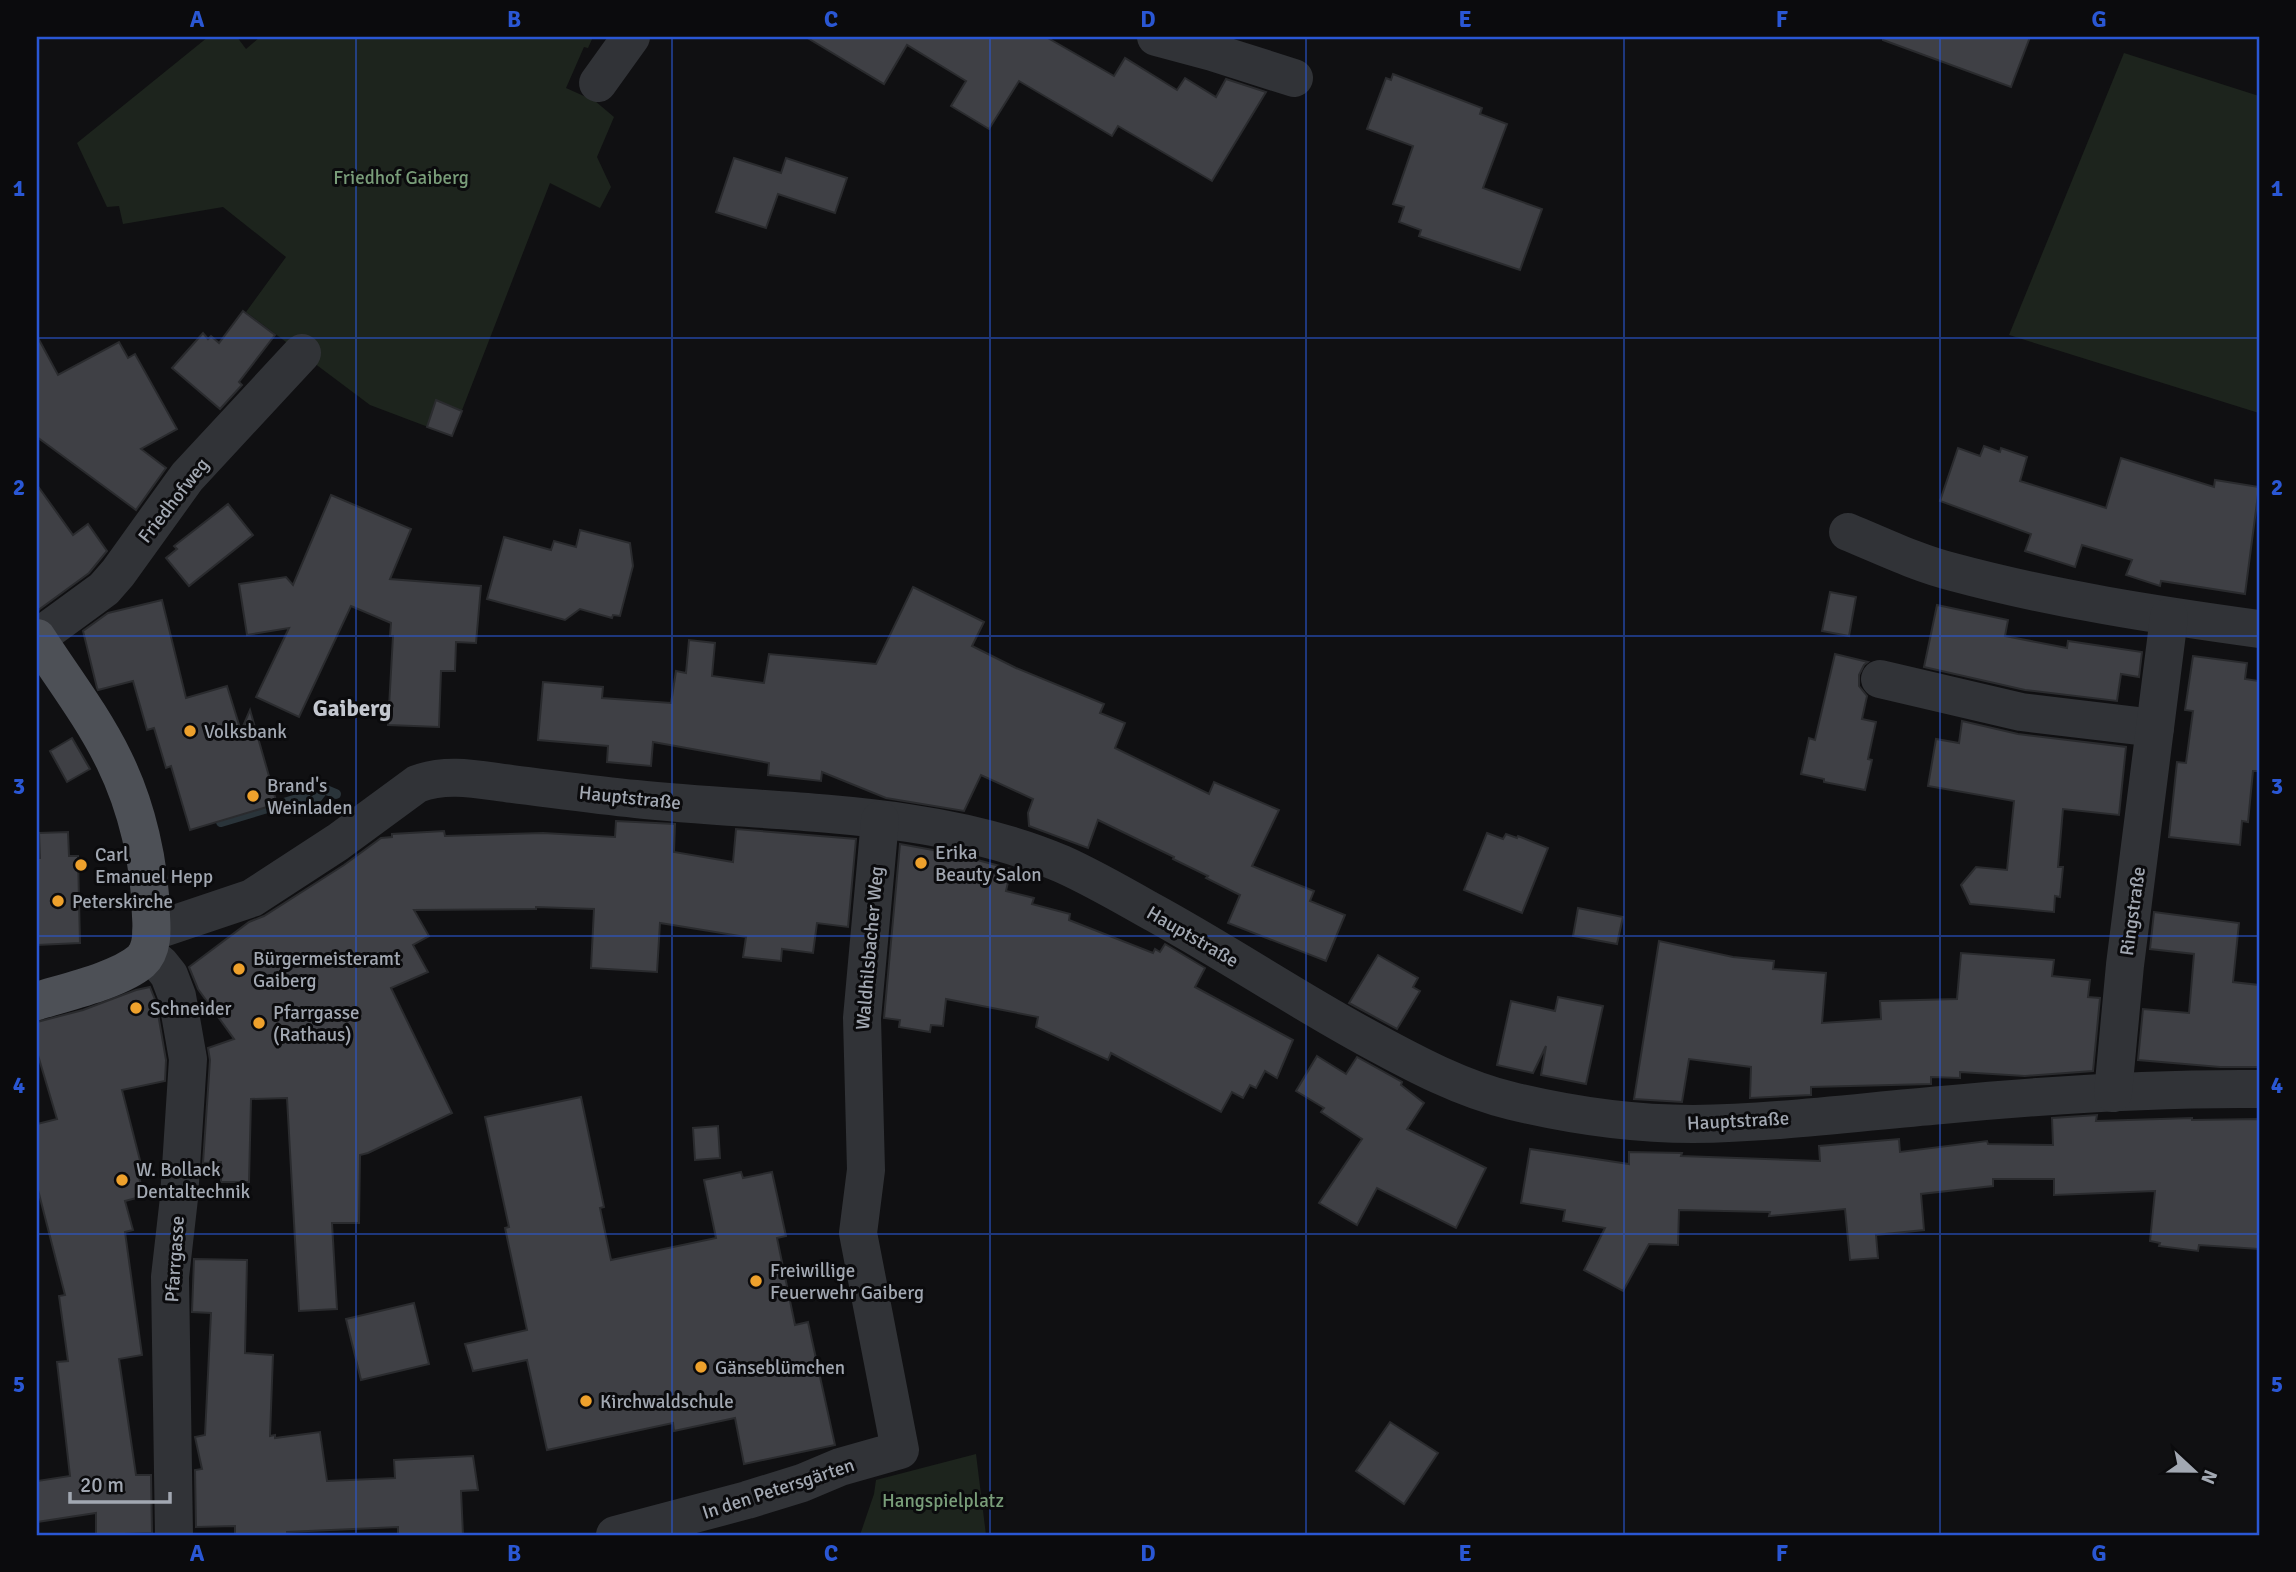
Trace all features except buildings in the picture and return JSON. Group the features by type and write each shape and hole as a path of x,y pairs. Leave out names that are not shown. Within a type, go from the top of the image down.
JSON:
{"main road":[{"path":"37,638 115,761 137,822 150,895 149,942 142,960 115,975 37,1002"}],"street":[{"path":"598,83 631,37"},
{"path":"1156,37 1294,78"},
{"name":"Friedhofweg","path":"37,638 111,581 194,470 302,353"},
{"path":"1848,532 1953,572 2169,617 2259,629"},
{"name":"Ringstraße","path":"2112,1093 2125,965 2169,617"},
{"path":"1880,679 2021,712 2155,728"},
{"name":"Hauptstraße","path":"149,942 251,898 338,842 417,784 438,778 460,777 635,799 880,820 980,837 1026,850 1103,884 1332,1019 1403,1057 1468,1087 1510,1101 1617,1118 1692,1124 2112,1093 2259,1089"},
{"name":"Waldhilsbacher Weg","path":"880,820 862,1018 866,1170 858,1233 900,1450"},
{"name":"Pfarrgasse","path":"149,942 169,975 177,996 188,1059 180,1188 170,1277 174,1535"},
{"name":"In den Petersgärten","path":"615,1535 747,1500 802,1483 840,1467 900,1450"}],"green space":[{"name":"Friedhof Gaiberg","path":"208,37 237,37 246,49 260,37 593,37 588,48 584,47 566,88 595,101 614,117 597,157 611,187 600,208 550,183 452,436 370,405 246,312 286,257 223,207 123,224 119,206 107,207 77,143"},
{"path":"2124,53 2259,96 2259,413 2009,335"},
{"name":"Hangspielplatz","path":"976,1454 986,1535 860,1535 876,1480"}],"waterway":[{"path":"311,801 314,802 324,789 336,794"},
{"path":"221,822 306,798"}],"place":[{"name":"Volksbank","path":"190,731"},
{"name":"Brand's Weinladen","path":"253,796"},
{"name":"Erika Beauty Salon","path":"921,863"},
{"name":"Carl Emanuel Hepp","path":"81,865"},
{"name":"Peterskirche","path":"58,901"},
{"name":"Bürgermeisteramt Gaiberg","path":"239,969"},
{"name":"Schneider","path":"136,1008"},
{"name":"Pfarrgasse (Rathaus)","path":"259,1023"},
{"name":"W. Bollack Dentaltechnik","path":"122,1180"},
{"name":"Freiwillige Feuerwehr Gaiberg","path":"756,1281"},
{"name":"Gänseblümchen","path":"701,1367"},
{"name":"Kirchwaldschule","path":"586,1401"}],"district":[{"name":"Gaiberg","path":"352,708"}]}
